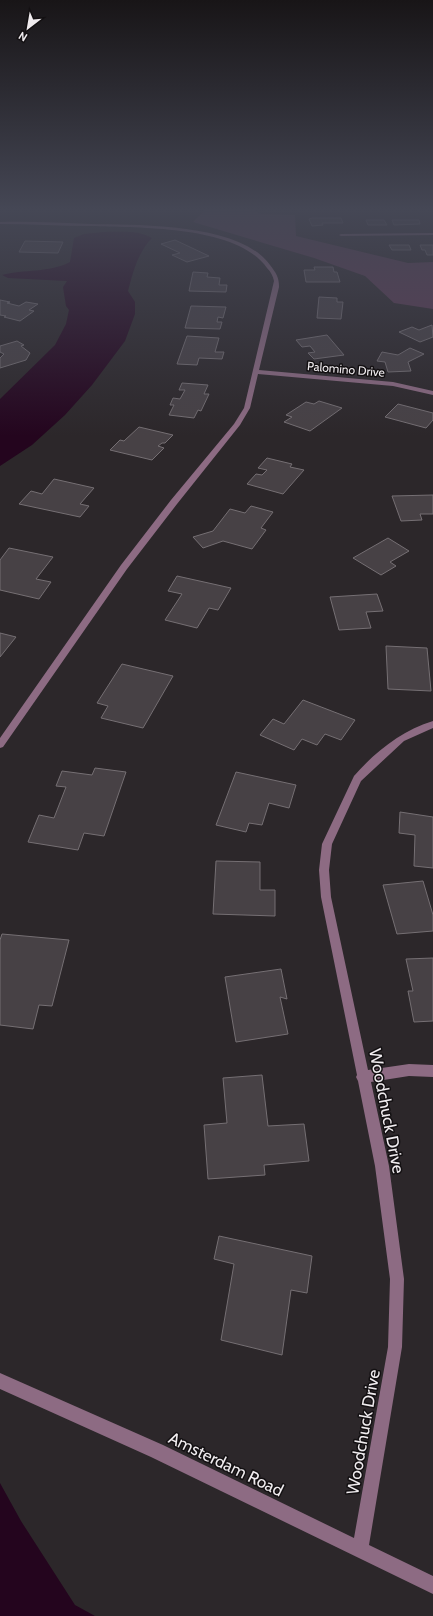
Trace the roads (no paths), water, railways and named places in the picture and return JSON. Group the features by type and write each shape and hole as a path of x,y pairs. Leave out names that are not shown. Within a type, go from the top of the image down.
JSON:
{"street":[{"path":"0,745 124,567 174,502 237,425 247,408 257,372 276,285"},
{"name":"Palomino Drive","path":"257,372 386,384 430,392"},
{"path":"430,392 433,386"},
{"name":"Woodchuck Drive","path":"360,1550 395,1348 397,1278 382,1166 362,1077 326,897 324,870 328,844 357,779 364,771 401,739 433,724"},
{"path":"362,1077 409,1070 433,1071"},
{"name":"Amsterdam Road","path":"0,1381 157,1451 433,1585"}]}
